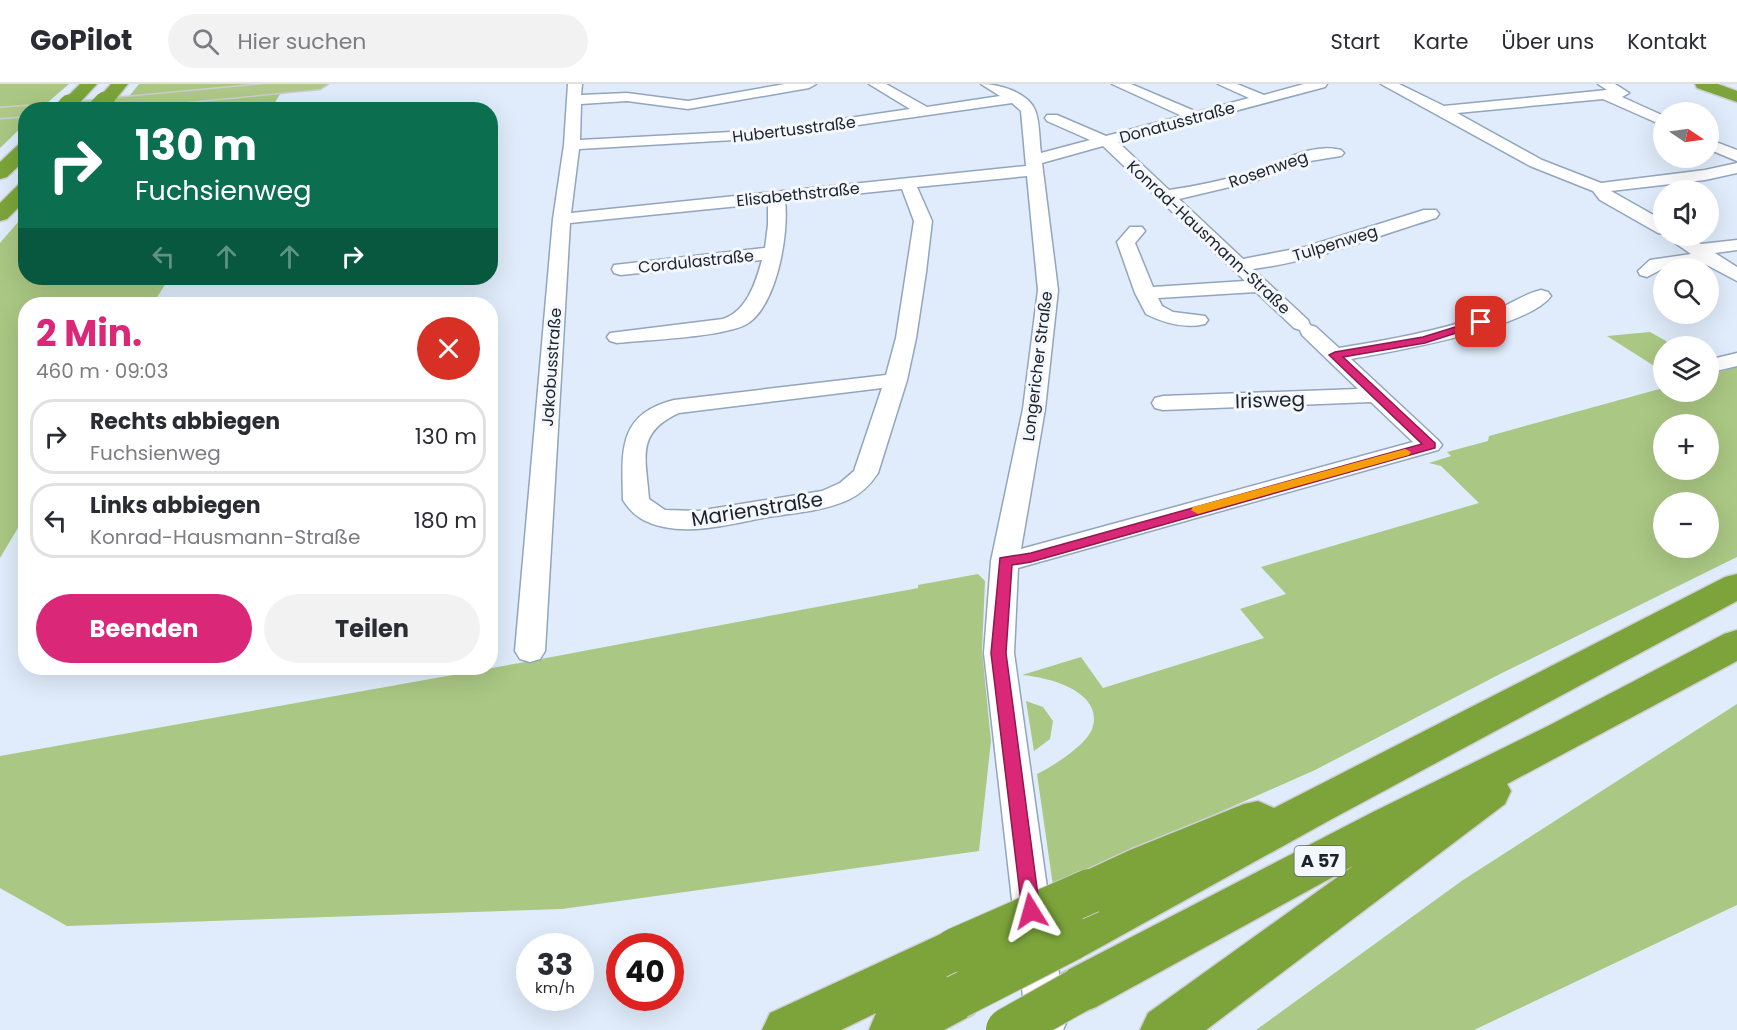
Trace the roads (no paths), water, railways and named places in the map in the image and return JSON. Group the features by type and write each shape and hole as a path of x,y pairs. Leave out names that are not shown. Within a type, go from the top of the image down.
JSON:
{"highway":[{"path":"72,102 89,84"},
{"path":"104,102 120,84"},
{"path":"1704,84 1737,92"},
{"path":"1704,84 1737,97"},
{"path":"0,173 18,156"},
{"path":"0,215 18,196"},
{"name":"A 57","path":"894,1030 1737,586"},
{"name":"A 57","path":"1008,1030 1388,825 1562,737 1737,644"},
{"path":"1165,1030 1562,737"},
{"path":"786,1030 1145,864 1244,823 1315,807"}],"main road":[{"path":"124,102 320,84"},
{"path":"0,113 18,112"}],"street":[{"name":"Jakobusstraße","path":"530,651 562,219 572,145 575,84"},
{"path":"574,100 627,97 695,104 809,84"},
{"path":"876,84 926,112"},
{"path":"988,84 1015,98"},
{"path":"1119,84 1196,117"},
{"path":"1225,84 1263,99"},
{"name":"Donatusstraße","path":"1035,165 1105,141 1320,84"},
{"path":"1388,84 1442,110 1536,163 1599,188 1606,196 1653,223"},
{"path":"1442,110 1605,89 1653,116"},
{"name":"Hubertusstraße","path":"572,145 766,134 1015,98"},
{"name":"Longericher Straße","path":"1015,98 1028,111 1047,272 1046,313 1034,409 1005,561 1000,661 1047,1030"},
{"name":"Konrad-Hausmann-Straße","path":"1005,561 1031,557 1430,445 1111,144 1052,118"},
{"path":"1719,148 1737,156"},
{"name":"Rosenweg","path":"1165,196 1231,184 1265,173 1296,158 1317,153 1336,153"},
{"name":"Elisabethstraße","path":"562,219 907,183 1035,165"},
{"path":"1599,188 1705,176 1737,168"},
{"name":"Marienstraße","path":"896,380 674,407 657,413 640,427 635,437 636,500 647,513 680,521 748,513 826,499 842,494 861,481 866,473 896,380 917,272 922,221 917,202 907,183"},
{"path":"617,337 723,325 738,321 747,314 767,274 777,227 776,196"},
{"name":"Tulpenweg","path":"1238,265 1281,260 1328,248 1430,214"},
{"path":"1136,231 1126,242 1153,310 1169,318 1198,320"},
{"path":"1647,271 1656,264 1737,245"},
{"path":"1690,246 1737,275"},
{"name":"Cordulastraße","path":"621,268 772,253"},
{"path":"1145,292 1261,286"},
{"path":"1335,355 1425,340 1496,317 1541,297"},
{"path":"1719,364 1737,359"},
{"name":"Irisweg","path":"1163,403 1377,396"}]}
